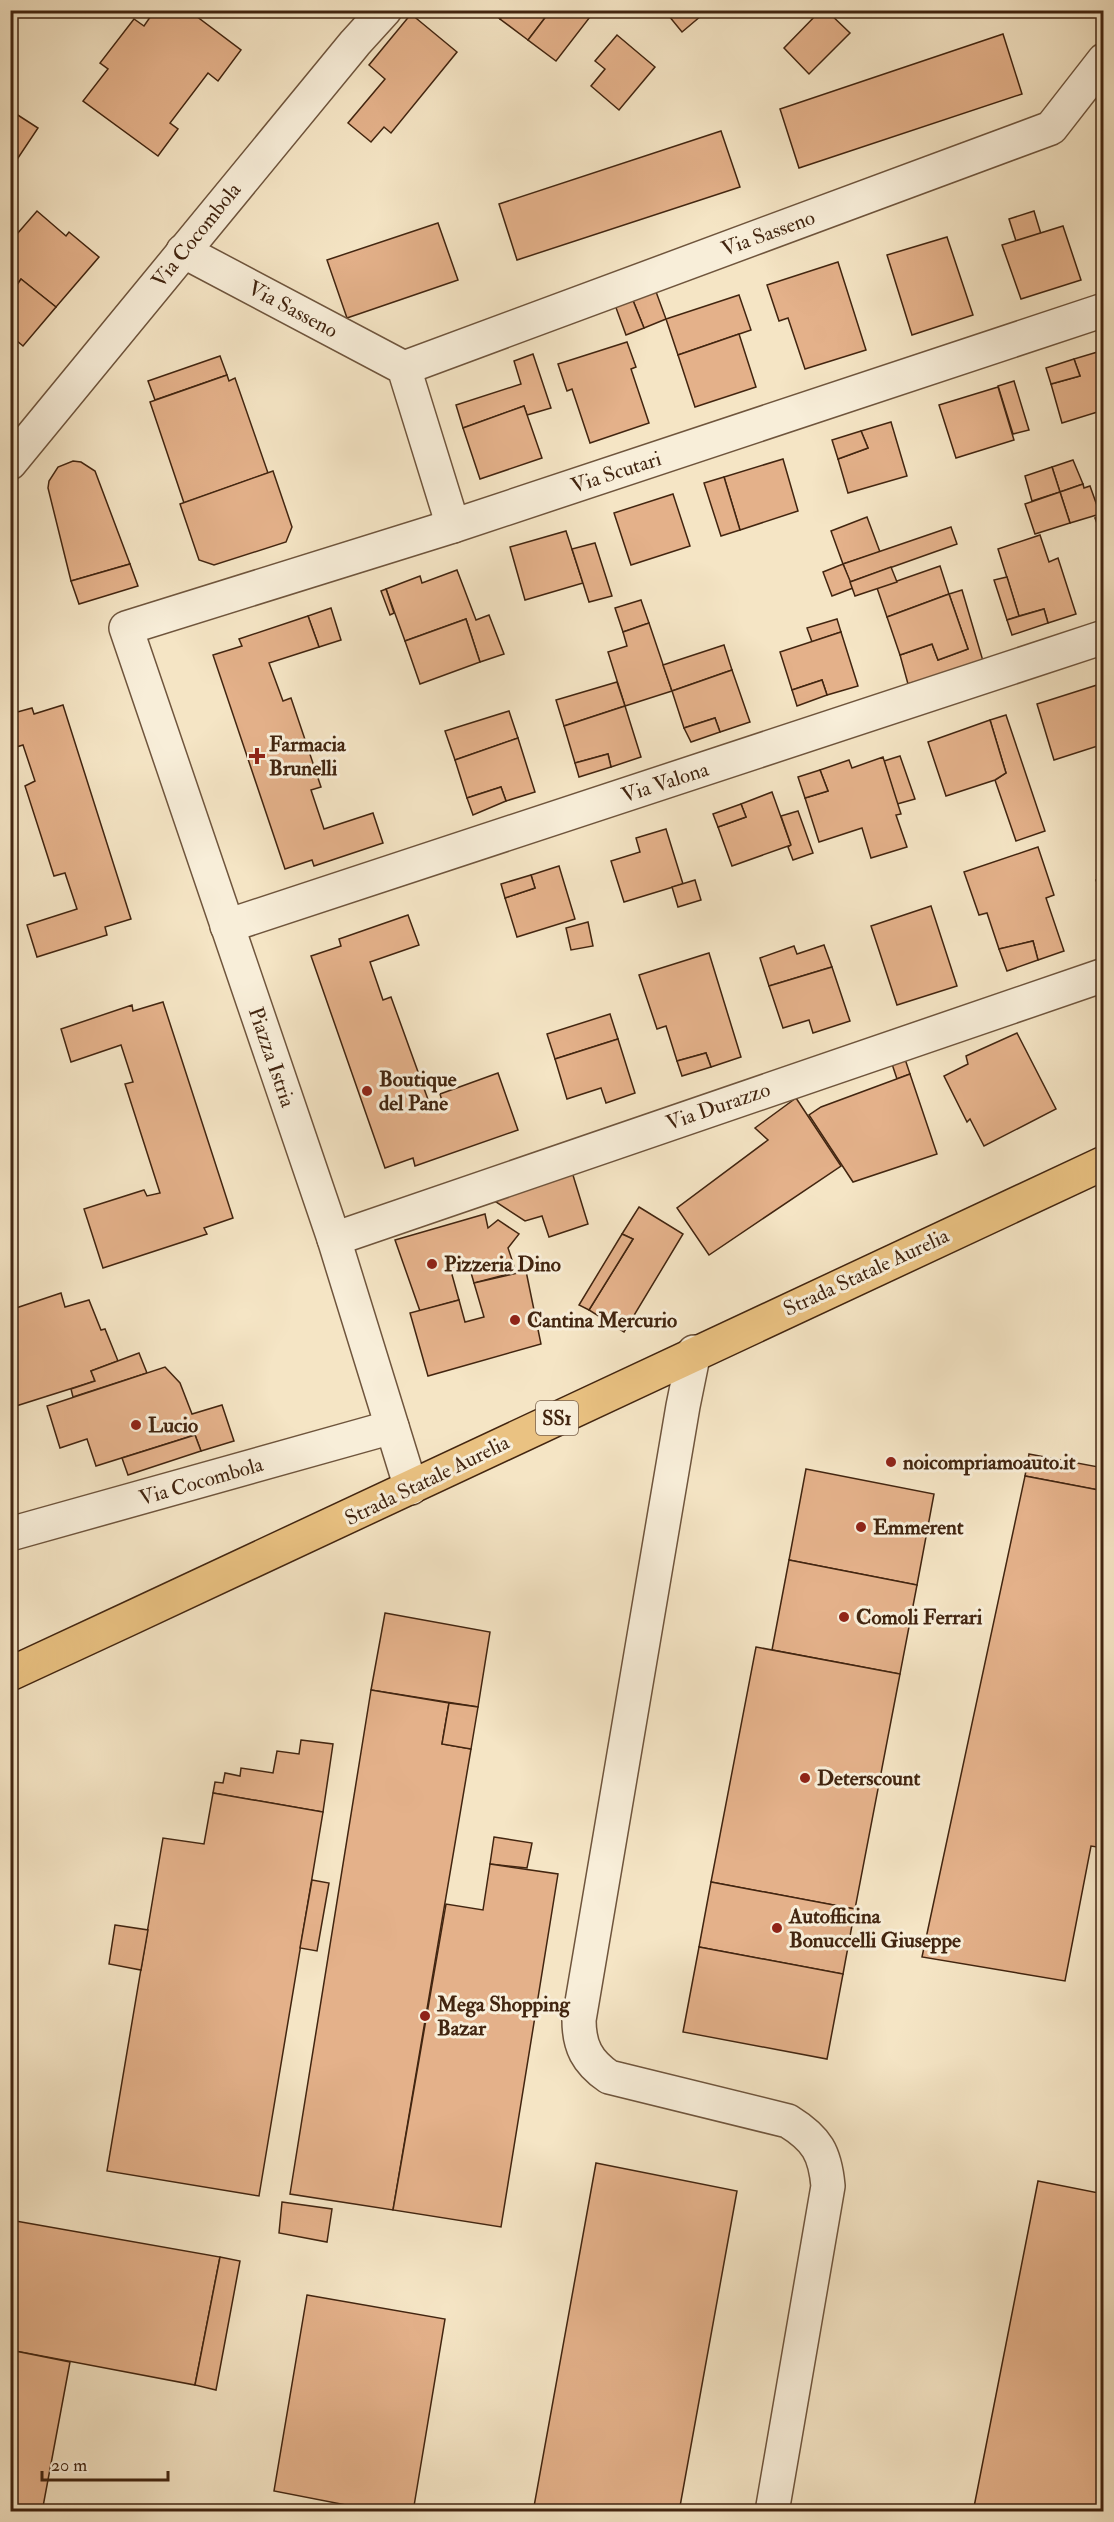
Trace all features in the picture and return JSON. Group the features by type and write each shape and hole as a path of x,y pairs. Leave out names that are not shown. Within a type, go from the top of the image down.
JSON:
{"main road":[{"name":"Strada Statale Aurelia","path":"10,1674 411,1488 694,1352 1104,1163"}],"street":[{"name":"Via Cocombola","path":"10,463 355,43 385,10"},
{"name":"Via Sasseno","path":"183,251 404,368 1051,128 1104,60"},
{"name":"Via Scutari","path":"126,628 453,526 1104,310"},
{"path":"404,368 453,526"},
{"name":"Piazza Istria","path":"126,628 334,1239 411,1488"},
{"name":"Via Valona","path":"227,926 1104,637"},
{"name":"Via Durazzo","path":"334,1239 1104,975"},
{"path":"694,1352 583,1996 579,2037 584,2053 595,2067 609,2077 788,2121 806,2132 819,2147 826,2166 828,2186 772,2511"},
{"name":"Via Cocombola","path":"10,1534 392,1427"}],"building":[{"path":"155,10 188,10 241,50 218,81 208,73 170,123 178,129 158,156 83,101 108,69 100,63 134,19 144,26"},
{"path":"489,10 507,10 500,19"},
{"path":"507,10 551,10 528,40 500,19"},
{"path":"551,10 581,10 590,17 556,61 528,40"},
{"path":"581,10 595,10 590,17"},
{"path":"664,10 708,10 682,32"},
{"path":"821,10 826,10 850,33 809,74 784,48"},
{"path":"411,14 457,52 391,133 384,127 371,142 348,123 385,79 369,65"},
{"path":"1003,34 1022,94 799,168 780,109"},
{"path":"617,35 655,67 619,110 591,86 605,69 595,61"},
{"path":"10,110 38,128 16,161 10,158"},
{"path":"721,131 740,187 517,260 499,204"},
{"path":"37,211 66,236 69,232 99,257 56,307 21,279 10,295 10,242"},
{"path":"1034,211 1041,234 1016,241 1009,219"},
{"path":"438,223 458,280 347,318 327,260"},
{"path":"1063,226 1081,280 1021,299 1002,245"},
{"path":"947,237 973,315 912,335 887,255"},
{"path":"838,262 866,350 805,369 788,318 779,321 767,285"},
{"path":"21,279 56,307 23,346 10,335 10,295"},
{"path":"655,289 666,319 644,328 632,298"},
{"path":"739,295 751,330 678,355 666,319"},
{"path":"632,298 644,328 626,335 615,305"},
{"path":"739,334 756,387 695,407 678,355"},
{"path":"627,342 636,367 631,369 649,423 590,443 572,389 567,391 558,364"},
{"path":"1104,350 1104,410 1062,423 1051,384 1080,376 1074,359"},
{"path":"533,354 551,408 527,415 524,406 463,428 456,405 521,384 514,361"},
{"path":"220,356 227,375 155,400 148,381"},
{"path":"1074,359 1080,376 1051,384 1046,368"},
{"path":"227,375 229,381 235,378 268,473 184,503 150,402"},
{"path":"1014,381 1029,430 1013,434 998,386"},
{"path":"998,387 1014,440 956,458 939,405"},
{"path":"524,406 542,458 480,479 463,428"},
{"path":"891,422 907,476 848,493 838,459 868,448 861,431"},
{"path":"861,431 868,448 838,459 832,440"},
{"path":"783,459 798,511 740,530 724,477"},
{"path":"1073,460 1083,484 1060,492 1052,467"},
{"path":"73,461 81,462 95,471 130,564 71,581 48,488 49,481 58,467"},
{"path":"1052,467 1060,492 1032,501 1025,476"},
{"path":"273,471 292,527 286,542 214,565 199,560 180,504"},
{"path":"724,477 740,530 721,536 704,483"},
{"path":"1083,484 1084,488 1090,486 1100,514 1070,523 1060,492"},
{"path":"1060,492 1070,523 1035,534 1025,504"},
{"path":"673,494 690,546 631,565 614,513"},
{"path":"1104,515 1104,543 1095,518"},
{"path":"867,517 880,552 843,564 831,531"},
{"path":"951,527 957,544 850,582 843,564"},
{"path":"566,531 583,583 525,600 510,547"},
{"path":"1040,535 1049,562 1058,558 1076,614 1048,623 1044,609 1019,616 998,549"},
{"path":"595,543 612,596 589,602 572,549"},
{"path":"130,564 138,586 79,604 71,581"},
{"path":"843,564 853,588 832,596 823,572"},
{"path":"940,566 949,594 887,617 877,588"},
{"path":"891,567 897,582 855,596 850,582"},
{"path":"457,570 476,620 489,615 504,654 480,662 466,619 405,641 386,589 420,576 422,583"},
{"path":"1007,577 1019,616 1007,620 994,580"},
{"path":"386,589 394,613 390,615 381,591"},
{"path":"962,590 983,661 908,684 900,655 932,644 938,660 968,649 949,594"},
{"path":"949,594 968,649 938,660 932,644 900,655 887,617"},
{"path":"641,600 649,623 623,632 615,608"},
{"path":"331,608 341,640 319,647 308,616"},
{"path":"1044,609 1048,623 1012,635 1007,620"},
{"path":"308,616 319,647 269,663 283,701 291,698 321,787 311,790 324,829 373,813 383,843 314,866 312,860 285,869 213,655 242,646 239,639"},
{"path":"466,619 480,662 420,684 405,641"},
{"path":"837,619 841,632 812,642 807,628"},
{"path":"649,623 672,691 625,706 608,652 627,646 623,632"},
{"path":"841,632 858,686 827,695 822,680 792,690 780,652"},
{"path":"724,645 732,670 672,691 663,665"},
{"path":"732,670 750,722 720,732 715,718 684,728 672,691"},
{"path":"822,680 827,695 797,706 792,690"},
{"path":"617,682 625,706 564,726 556,700"},
{"path":"1097,685 1104,704 1104,744 1054,760 1037,704"},
{"path":"63,705 131,919 105,927 107,935 37,957 27,925 77,909 65,873 54,876 25,786 35,781 23,745 10,749 10,714 32,708 34,714"},
{"path":"625,706 641,757 611,767 608,754 575,763 564,726"},
{"path":"509,711 518,738 455,760 445,731"},
{"path":"1006,715 1045,831 1016,841 995,780 1006,773 990,720"},
{"path":"715,718 720,732 691,742 684,728"},
{"path":"990,720 1006,773 995,780 946,796 928,742"},
{"path":"518,738 535,792 506,801 501,787 467,798 455,760"},
{"path":"608,754 611,767 579,777 575,763"},
{"path":"900,756 915,799 897,804 884,761"},
{"path":"883,757 901,814 896,815 907,847 871,858 862,828 819,842 805,798 828,791 820,770 849,760 852,768"},
{"path":"820,770 828,791 805,798 798,777"},
{"path":"501,787 506,801 473,815 467,798"},
{"path":"772,792 791,845 732,866 718,827 746,817 741,804"},
{"path":"741,804 746,817 718,827 713,814"},
{"path":"798,811 813,853 793,860 788,847 791,845 781,816"},
{"path":"666,829 683,884 624,902 611,861 640,852 636,838"},
{"path":"1038,847 1054,895 1046,898 1064,951 1038,960 1033,941 999,949 987,913 979,915 964,872"},
{"path":"559,866 575,919 517,937 505,898 535,888 531,875"},
{"path":"531,875 535,888 505,898 501,884"},
{"path":"1104,878 1104,903 1096,880"},
{"path":"695,880 701,900 678,907 672,887"},
{"path":"931,906 957,986 897,1005 871,926"},
{"path":"408,915 419,945 370,962 383,1000 391,997 430,1105 442,1101 440,1094 498,1073 518,1130 415,1166 413,1158 385,1168 311,956 341,946 339,939"},
{"path":"588,922 593,946 571,950 566,928"},
{"path":"1033,941 1038,960 1007,971 999,949"},
{"path":"824,945 832,967 769,986 760,958 794,946 797,954"},
{"path":"709,953 741,1057 711,1067 706,1053 677,1061 666,1026 657,1029 639,975"},
{"path":"832,967 850,1021 813,1033 809,1020 783,1028 769,986"},
{"path":"163,1002 233,1218 204,1228 207,1234 103,1268 84,1209 144,1190 147,1196 160,1193 125,1084 133,1082 121,1045 71,1062 61,1029 132,1005 133,1011"},
{"path":"610,1014 618,1039 555,1059 547,1034"},
{"path":"1017,1033 1056,1109 984,1146 970,1119 967,1122 944,1076 968,1064 966,1056"},
{"path":"618,1039 635,1093 606,1103 601,1088 567,1099 555,1059"},
{"path":"706,1053 711,1067 682,1076 677,1061"},
{"path":"905,1059 910,1074 897,1079 892,1064"},
{"path":"910,1074 937,1154 853,1182 809,1115 821,1107"},
{"path":"796,1098 841,1166 709,1255 677,1208 768,1140 755,1128"},
{"path":"572,1172 588,1224 549,1237 542,1216 525,1221 490,1198"},
{"path":"639,1207 683,1234 624,1332 589,1310 633,1239 622,1234"},
{"path":"485,1214 488,1228 498,1220 519,1234 508,1248 516,1272 474,1283 469,1266 451,1271 459,1300 420,1311 395,1240"},
{"path":"622,1234 633,1239 589,1310 579,1305"},
{"path":"526,1271 541,1344 428,1376 410,1313 459,1300 465,1322 484,1317 474,1283"},
{"path":"10,1292 16,1308 61,1293 65,1307 89,1300 101,1330 105,1329 118,1361 91,1371 95,1381 16,1406 10,1391"},
{"path":"139,1353 147,1373 73,1397 71,1389 95,1381 91,1371"},
{"path":"165,1367 180,1383 192,1414 222,1405 234,1441 201,1451 195,1435 96,1466 87,1439 60,1448 47,1406"},
{"path":"195,1435 201,1451 128,1475 122,1458"},
{"path":"1029,1454 1104,1468 1104,1491 1025,1476"},
{"name":"Emmerent","path":"806,1469 934,1494 917,1585 789,1560"},
{"path":"1025,1476 1104,1491 1104,1848 1091,1846 1065,1981 922,1957"},
{"name":"Comoli Ferrari","path":"789,1560 917,1585 900,1674 772,1650"},
{"path":"385,1613 490,1632 478,1707 371,1690"},
{"name":"Deterscount","path":"756,1647 900,1674 855,1909 711,1882"},
{"path":"371,1690 449,1703 442,1744 471,1749 393,2210 290,2194"},
{"path":"449,1703 478,1707 471,1749 442,1744"},
{"path":"301,1740 333,1744 323,1812 213,1793 215,1782 223,1783 225,1773 240,1776 241,1768 273,1773 277,1751 299,1754"},
{"path":"213,1793 323,1812 259,2196 107,2171 163,1838 204,1844"},
{"path":"494,1837 532,1843 527,1868 490,1864"},
{"path":"490,1864 558,1874 501,2227 393,2210 446,1904 483,1910"},
{"path":"312,1880 329,1883 317,1951 300,1948"},
{"name":"Autofficina Bonuccelli Giuseppe","path":"711,1882 855,1909 843,1974 699,1947"},
{"path":"115,1925 148,1930 141,1970 109,1964"},
{"path":"699,1947 843,1974 827,2059 683,2032"},
{"path":"596,2163 737,2191 679,2512 533,2512"},
{"path":"1038,2181 1104,2194 1104,2512 973,2512"},
{"path":"282,2202 332,2209 327,2242 279,2233"},
{"path":"10,2220 220,2257 195,2385 10,2350"},
{"path":"220,2257 240,2261 216,2390 195,2385"},
{"path":"307,2295 445,2319 413,2512 382,2512 274,2491"},
{"path":"10,2350 70,2362 42,2512 10,2512"}],"place":[{"name":"Farmacia Brunelli","path":"257,756"},
{"name":"Boutique del Pane","path":"367,1091"},
{"name":"Pizzeria Dino","path":"432,1264"},
{"name":"Cantina Mercurio","path":"515,1320"},
{"name":"Lucio","path":"136,1425"},
{"name":"noicompriamoauto.it","path":"891,1462"},
{"name":"Emmerent","path":"861,1527"},
{"name":"Comoli Ferrari","path":"844,1617"},
{"name":"Deterscount","path":"805,1778"},
{"name":"Autofficina Bonuccelli Giuseppe","path":"777,1928"},
{"name":"Mega Shopping Bazar","path":"425,2016"}]}
